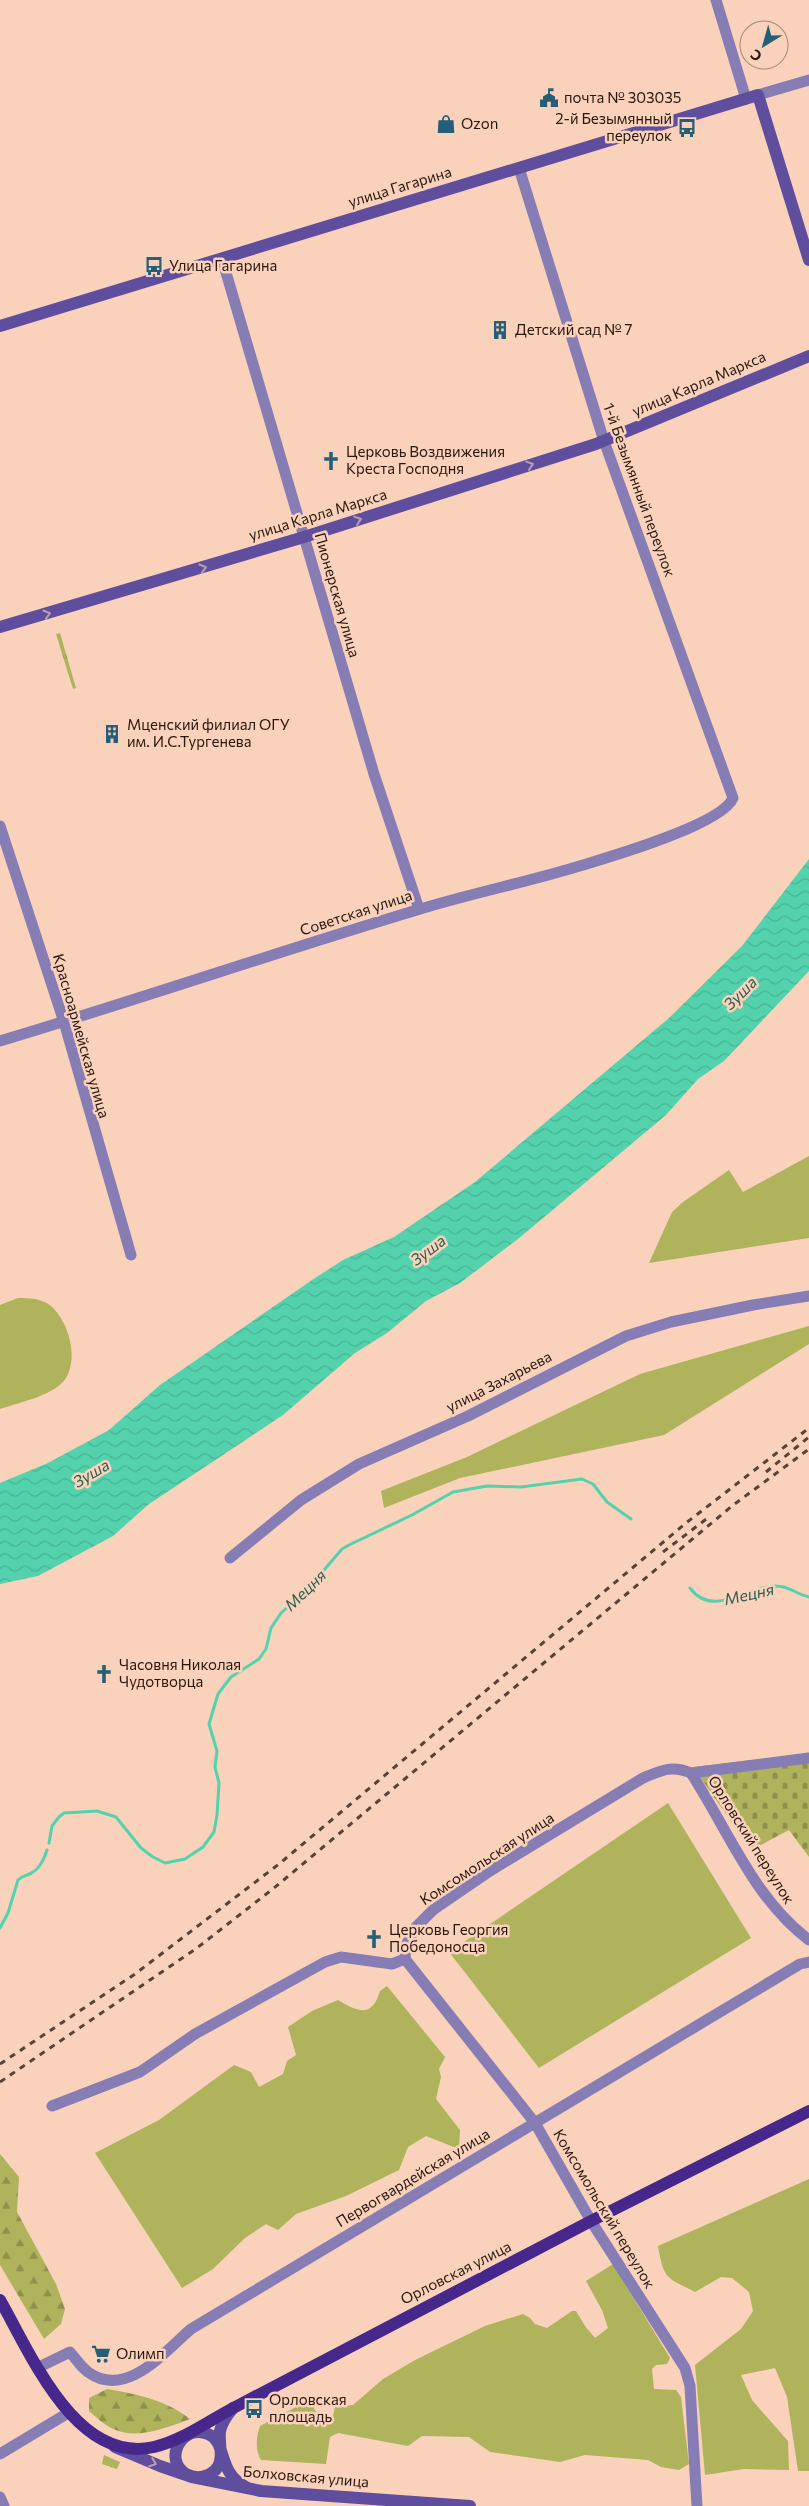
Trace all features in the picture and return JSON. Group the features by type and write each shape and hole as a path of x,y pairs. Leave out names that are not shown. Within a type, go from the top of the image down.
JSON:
{"main road":[{"name":"улица Гагарина","path":"0,326 758,95"},
{"path":"758,95 809,260"},
{"name":"улица Карла Маркса","path":"0,627 304,537 604,441 809,356"},
{"name":"Орловская улица","path":"115,2447 134,2450 154,2447 189,2433 235,2406 591,2221 809,2112"},
{"path":"0,2300 68,2413 94,2436 115,2447"},
{"path":"235,2406 222,2425 222,2456 219,2466 212,2474 204,2477 192,2477 179,2467 175,2457 176,2447 189,2433 199,2431 209,2434 220,2446 222,2456 226,2470 235,2481 244,2487 261,2492"},
{"name":"Болховская улица","path":"115,2447 192,2477 261,2492 470,2506"}],"street":[{"path":"716,0 746,99"},
{"name":"улица Гагарина","path":"758,95 809,80"},
{"name":"1-й Безымянный переулок","path":"519,168 604,441 733,798 730,806 719,813"},
{"name":"Пионерская улица","path":"222,259 374,774 418,909"},
{"name":"Советская улица","path":"0,1041 418,909 561,872 632,850 719,813"},
{"name":"Красноармейская улица","path":"0,826 64,1022 131,1255"},
{"name":"улица Захарьева","path":"230,1558 301,1500 359,1464 468,1416 626,1336 689,1318 809,1296"},
{"name":"Комсомольская улица","path":"405,1960 406,1945 416,1926 433,1910 490,1871 643,1778 664,1769 680,1768 691,1773 809,1758"},
{"name":"Орловский переулок","path":"691,1773 770,1904 790,1926 809,1940"},
{"path":"52,2106 140,2072 195,2034 325,1962 341,1957 392,1964 405,1960"},
{"name":"Комсомольский переулок","path":"405,1960 535,2123 591,2221 689,2376 697,2506"},
{"name":"Первогвардейская улица","path":"39,2367 70,2352 90,2373 100,2378 122,2379 138,2374 151,2365 191,2329 793,1968 809,1962"},
{"path":"0,2454 68,2413"},
{"path":"0,2497 4,2506"}],"green space":[{"path":"60,633 76,688 73,689 56,634"},
{"path":"809,1156 809,1238 649,1263 672,1212 683,1202 729,1170 743,1192"},
{"path":"18,1298 31,1298 43,1301 51,1306 67,1330 72,1360 66,1378 61,1384 36,1398 0,1409 0,1305"},
{"path":"809,1326 809,1344 664,1435 460,1478 384,1508 381,1491 467,1457 640,1374"},
{"path":"809,1753 809,1857 789,1830 751,1850 693,1767"},
{"path":"668,1803 751,1938 539,2068 449,1952"},
{"path":"387,1986 445,2057 439,2069 441,2077 436,2099 460,2130 459,2149 426,2136 408,2147 399,2170 346,2196 296,2214 278,2230 266,2224 245,2238 213,2269 182,2288 95,2153 159,2120 234,2065 251,2072 259,2087 283,2074 287,2061 296,2055 288,2027 312,2011 338,2000 358,2010 368,2009 377,2000 380,1991"},
{"path":"0,2154 19,2177 17,2212 56,2284 65,2309 61,2324 44,2339 0,2265"},
{"path":"809,2179 809,2471 798,2471 787,2397 775,2368 741,2375 752,2400 788,2441 789,2470 744,2469 705,2475 695,2365 741,2329 753,2311 749,2292 732,2278 721,2277 695,2292 672,2280 662,2265 658,2246"},
{"path":"613,2264 670,2358 667,2364 656,2365 652,2369 654,2389 676,2390 681,2397 689,2464 679,2470 661,2467 648,2460 585,2455 560,2462 490,2452 469,2437 422,2436 408,2446 338,2433 330,2437 326,2464 261,2460 257,2443 260,2426 309,2400 322,2422 333,2416 335,2407 353,2405 383,2379 415,2360 485,2326 523,2314 535,2324 547,2328 572,2311 576,2311 595,2338 608,2328 602,2310 586,2281"},
{"path":"107,2389 161,2402 190,2419 151,2432 121,2432 111,2428 89,2411 89,2398"},
{"path":"104,2455 120,2462 117,2469 102,2464"}],"water":[{"name":"Зуша","path":"809,859 809,971 724,1061 698,1079 666,1115 518,1239 460,1283 426,1301 387,1333 355,1353 283,1415 149,1504 113,1536 38,1576 0,1584 0,1483 48,1463 109,1430 160,1385 315,1278 343,1260 394,1237 475,1182 669,1018 742,946"}],"waterway":[{"name":"Мецня","path":"49,1843 52,1826 64,1813 97,1811 116,1817 141,1848 165,1863 185,1859 203,1847 214,1832 217,1815 219,1783 215,1767 217,1751 209,1724 218,1694 231,1677 259,1659 266,1649 271,1628 281,1613 307,1590 342,1549 349,1545 412,1515 453,1492 487,1486 521,1487 582,1479 593,1484 607,1502 631,1519"},
{"name":"Мецня","path":"690,1588 699,1597 708,1601 730,1599 773,1586 788,1588 809,1597"},
{"name":"Мецня","path":"0,1928 8,1913 18,1880 38,1868 47,1850"}],"railway":[{"path":"0,2064 135,1974 279,1864 686,1523 809,1428"},
{"path":"766,1472 809,1437"},
{"path":"0,2082 197,1948 274,1888 732,1506 809,1449"},
{"path":"663,1552 709,1517"}],"place":[{"name":"почта № 303035","path":"549,98"},
{"name":"Ozon","path":"446,124"},
{"name":"2-й Безымянный переулок","path":"687,128"},
{"name":"Улица Гагарина","path":"154,266"},
{"name":"Детский сад № 7","path":"500,330"},
{"name":"Церковь Воздвижения Креста Господня","path":"331,461"},
{"name":"Мценский филиал ОГУ им. И.С.Тургенева","path":"112,734"},
{"name":"Часовня Николая Чудотворца","path":"104,1674"},
{"name":"Церковь Георгия Победоносца","path":"374,1939"},
{"name":"Олимп","path":"101,2354"},
{"name":"Орловская площадь","path":"254,2409"}]}
